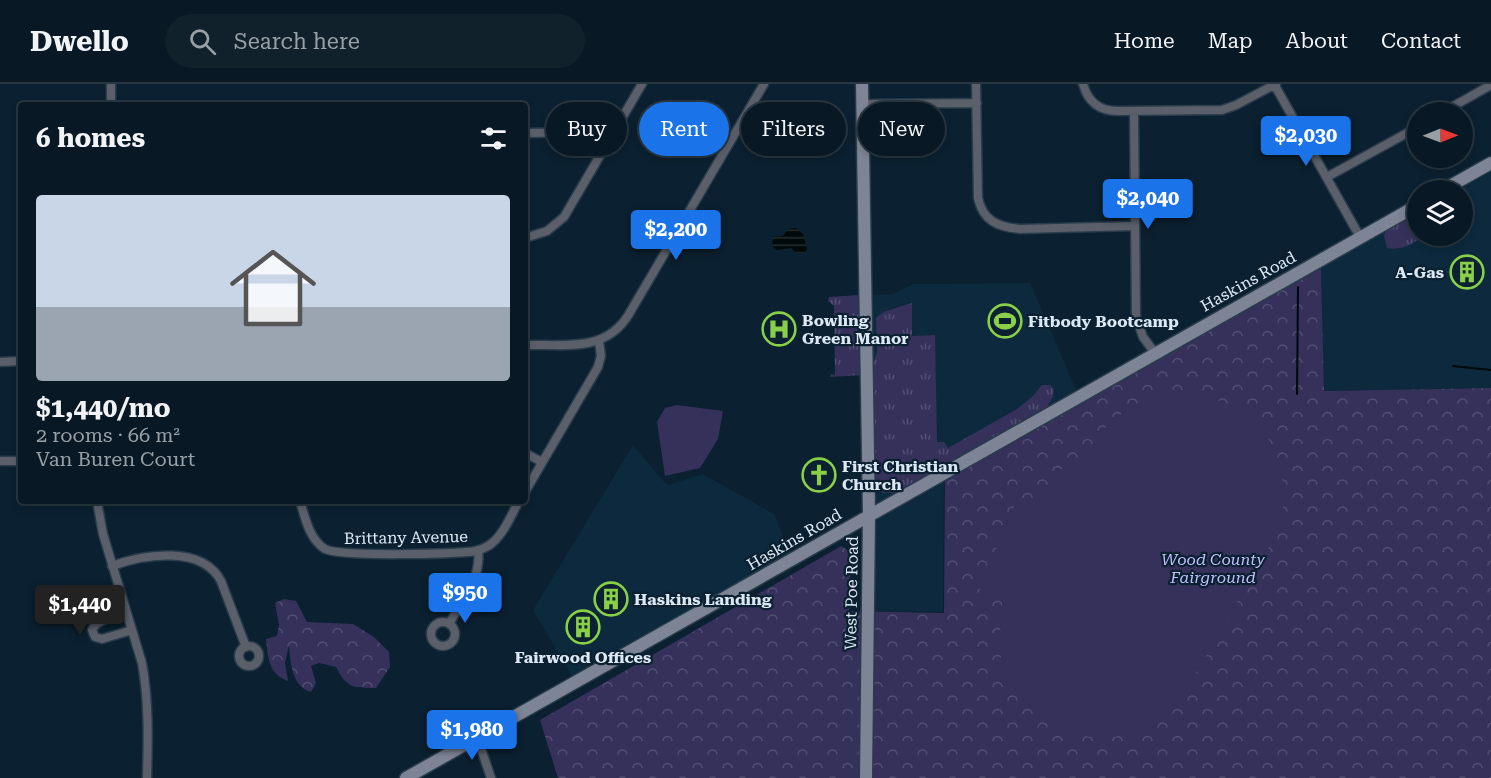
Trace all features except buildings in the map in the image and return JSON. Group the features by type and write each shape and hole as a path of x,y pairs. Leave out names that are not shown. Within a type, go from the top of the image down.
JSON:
{"main road":[{"name":"West Poe Road","path":"862,84 862,102"},
{"name":"West Poe Road","path":"863,156 868,514 866,778"},
{"path":"1461,180 1491,163"},
{"name":"Haskins Road","path":"406,778 868,514 1407,211"}],"street":[{"path":"111,84 111,102"},
{"path":"627,110 642,84"},
{"path":"528,345 578,344 599,341 625,322 764,84"},
{"path":"976,84 978,198 982,211 990,220 1005,228 1135,226"},
{"path":"1083,84 1087,95 1098,107 1109,111 1222,110 1275,84 1360,237"},
{"path":"1461,102 1491,86"},
{"path":"945,104 976,104"},
{"path":"1134,111 1136,317 1143,337 1155,353"},
{"path":"528,133 546,133"},
{"path":"1327,177 1407,133"},
{"path":"528,237 547,231 564,217 600,156"},
{"path":"528,487 598,367 601,356 599,341"},
{"path":"0,362 18,361"},
{"path":"528,455 542,462"},
{"path":"0,461 18,460"},
{"path":"98,504 103,534 142,663 148,700 147,778"},
{"name":"Brittany Avenue","path":"301,504 315,541 334,553 441,553 478,550 491,545 498,537 517,504"},
{"path":"449,624 477,574 478,550"},
{"path":"112,566 153,557 190,557 206,564 215,571 221,581 246,647"},
{"path":"127,614 100,621 92,630 95,637 102,639 132,630"},
{"path":"477,737 491,778"}],"shaded area":[{"path":"1491,172 1491,388 1324,391 1321,268 1407,220 1407,246 1473,246 1473,182"},
{"path":"796,228 803,234 807,249 804,254 796,253 791,248 777,250 772,246 773,237 783,236 788,229"},
{"path":"1030,283 1077,392 871,509 871,295 892,294 913,284"},
{"path":"633,445 667,485 703,474 774,514 791,556 573,678 533,610"},
{"path":"944,478 943,612 873,611 874,526 882,513"}],"green space":[{"path":"1407,218 1407,246 1396,249 1387,248 1384,235 1388,228"},
{"name":"Wood County Fairground","path":"1321,268 1324,391 1491,388 1491,778 558,778 540,720 841,546 851,552 849,611 944,613 945,478"},
{"path":"859,295 862,375 830,377 831,374 835,375 834,306 828,301 829,297"},
{"path":"912,303 912,336 935,335 937,442 944,442 948,448 1017,409 1042,385 1050,385 1054,389 1053,397 1047,407 896,493 882,493 875,478 872,366 877,353 876,318 883,312"},
{"path":"1161,394 1202,394 1242,410 1270,441 1286,492 1279,530 1178,704 1149,727 1115,737 1089,737 1049,723 1029,707 1009,681 1001,660 1000,614 1003,601 979,589 1001,551 995,547 1018,499 1037,507 1058,468 1075,473 1102,431 1128,408"},
{"path":"677,405 723,411 718,439 700,468 665,476 657,422 665,408"},
{"path":"284,599 296,601 307,622 353,624 374,637 389,652 390,667 376,688 356,687 347,683 336,667 319,663 311,666 316,683 311,692 300,685 293,673 289,645 285,663 288,681 276,674 270,664 266,639 277,636 279,625 275,603"}],"waterway":[{"path":"1297,394 1298,287"},
{"path":"1453,366 1491,370"}],"place":[{"name":"A-Gas","path":"1467,272"},
{"name":"Fitbody Bootcamp","path":"1005,321"},
{"name":"Bowling Green Manor","path":"779,329"},
{"name":"First Christian Church","path":"819,475"},
{"name":"Haskins Landing","path":"611,599"},
{"name":"Fairwood Offices","path":"583,627"}]}
